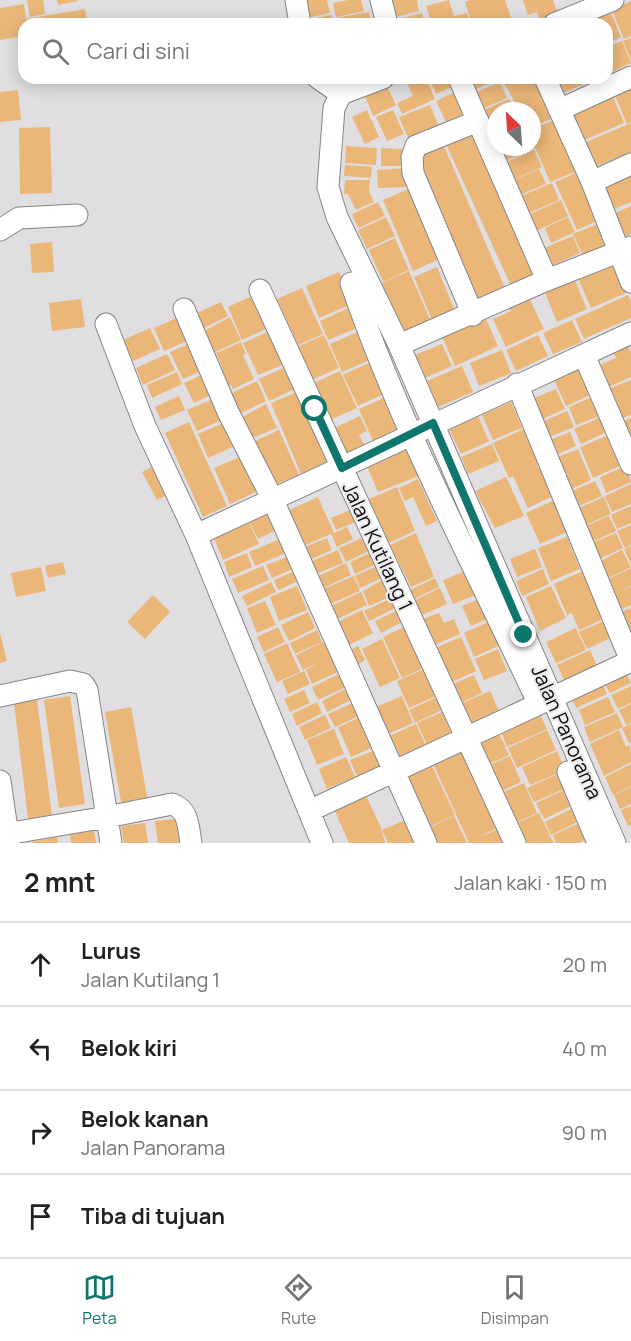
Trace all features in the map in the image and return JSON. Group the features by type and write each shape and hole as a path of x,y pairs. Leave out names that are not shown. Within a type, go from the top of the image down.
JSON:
{"street":[{"path":"296,0 299,18"},
{"path":"381,0 386,18"},
{"path":"569,18 613,0"},
{"path":"559,110 631,77"},
{"path":"327,84 341,94 367,84"},
{"path":"462,84 547,280"},
{"path":"548,84 626,250 631,282"},
{"name":"Jalan Panorama","path":"341,94 334,108 328,188 337,217 399,345 433,423 545,701 615,843"},
{"path":"473,315 411,165 416,146 478,122"},
{"path":"592,182 631,164"},
{"path":"0,230 19,218 77,215"},
{"path":"399,345 473,315 547,280 626,250"},
{"path":"351,283 368,331 412,435 545,701 598,843"},
{"name":"Jalan Kutilang 1","path":"260,290 515,843"},
{"path":"184,309 228,412 272,498 426,843"},
{"path":"106,324 146,426 196,535 322,843"},
{"path":"196,535 631,333"},
{"path":"584,355 631,464"},
{"path":"309,811 631,661 517,384"},
{"path":"0,696 70,681 83,684 87,690 111,843"},
{"path":"0,781 6,837 172,804 181,807 185,813 191,843"}],"building":[{"path":"27,0 43,0 45,14 30,17"},
{"path":"57,0 78,0 78,1 58,5"},
{"path":"299,0 327,0 330,13 302,18"},
{"path":"361,0 364,11 336,17 333,3"},
{"path":"387,0 417,0 419,11 391,18"},
{"path":"449,0 454,16 467,13 468,18 430,18 426,6"},
{"path":"505,0 511,18 470,18 465,2"},
{"path":"523,0 553,0 558,14 546,18 539,18 537,12 528,15"},
{"path":"631,1 631,36 624,39 612,10"},
{"path":"24,4 26,18 18,18 18,37 0,40 0,8"},
{"path":"85,9 86,18 32,18"},
{"path":"369,12 370,18 336,18"},
{"path":"422,13 423,18 403,18"},
{"path":"611,13 621,37 613,40 613,18 599,18"},
{"path":"331,15 332,18 316,18"},
{"path":"631,38 631,60 623,41"},
{"path":"622,41 631,63 613,71 613,45"},
{"path":"408,84 429,84 435,99 402,114 397,103 413,96"},
{"path":"432,84 457,84 457,85 436,94"},
{"path":"467,84 488,84 470,92"},
{"path":"495,84 501,84 507,98 498,102 487,102 487,107 479,110 472,94"},
{"path":"505,84 536,84 551,119 541,123 541,102 515,102"},
{"path":"554,84 584,84 559,95"},
{"path":"631,85 631,122 627,124 614,93"},
{"path":"387,86 396,105 373,116 365,96"},
{"path":"18,90 21,120 0,122 0,92"},
{"path":"457,91 467,112 446,122 436,101"},
{"path":"612,94 624,123 580,142 568,112"},
{"path":"430,105 439,127 409,140 399,117"},
{"path":"487,109 487,125 485,126 479,112"},
{"path":"367,110 379,137 365,144 352,117"},
{"path":"393,110 404,134 387,141 376,117"},
{"path":"554,120 575,172 550,182 539,156 541,156 541,125"},
{"path":"631,123 631,152 592,168 581,144"},
{"path":"50,127 52,193 20,194 19,128"},
{"path":"474,131 539,273 511,286 446,144"},
{"path":"346,146 377,148 376,165 345,163"},
{"path":"444,146 505,288 478,300 416,158"},
{"path":"381,148 402,149 402,166 381,166"},
{"path":"500,156 516,156 503,162"},
{"path":"520,156 537,156 542,167 510,181 502,164"},
{"path":"345,165 372,167 371,178 344,176"},
{"path":"407,168 408,187 378,188 377,170"},
{"path":"539,169 546,184 515,197 509,182"},
{"path":"631,170 631,202 610,211 598,185"},
{"path":"580,171 602,219 577,230 555,182"},
{"path":"345,180 370,180 369,191 374,202 356,210 348,194 344,194"},
{"path":"552,183 559,200 524,215 516,198"},
{"path":"413,187 444,257 413,271 383,200"},
{"path":"561,200 568,216 534,232 526,216"},
{"path":"378,202 385,216 358,228 352,214"},
{"path":"631,206 631,234 622,238 611,215"},
{"path":"386,217 395,236 367,249 358,230"},
{"path":"568,217 575,232 551,243 545,228"},
{"path":"602,222 611,243 583,256 573,234"},
{"path":"573,236 580,253 547,268 539,250"},
{"path":"395,238 409,270 383,282 369,250"},
{"path":"52,242 54,272 32,273 30,244"},
{"path":"612,261 626,293 591,308 577,276"},
{"path":"437,267 455,311 432,320 414,277"},
{"path":"409,271 431,322 404,333 382,283"},
{"path":"339,272 352,304 319,318 306,286"},
{"path":"574,278 587,309 557,322 544,290"},
{"path":"302,288 323,334 298,345 277,299"},
{"path":"628,295 631,302 631,318 584,339 575,319"},
{"path":"252,296 266,329 242,340 228,307"},
{"path":"529,298 544,329 506,347 493,319 511,311 510,307"},
{"path":"81,299 85,327 52,331 49,303"},
{"path":"221,302 228,316 204,328 197,313"},
{"path":"353,306 362,326 328,340 320,321"},
{"path":"179,317 189,340 164,351 154,328"},
{"path":"230,317 241,340 215,352 213,348 205,352 197,335"},
{"path":"485,317 498,346 455,366 442,336"},
{"path":"572,320 582,342 553,354 543,333"},
{"path":"150,328 160,349 133,361 123,340"},
{"path":"270,331 285,364 258,375 243,343"},
{"path":"360,331 372,359 342,372 330,344"},
{"path":"324,335 339,368 312,380 297,347"},
{"path":"538,335 548,356 516,371 506,350"},
{"path":"241,342 246,354 243,355 254,379 233,389 231,385 221,390 213,373 223,369 216,353"},
{"path":"627,343 631,353 631,377 604,389 595,367 616,358 612,349"},
{"path":"188,344 201,371 183,379 170,352"},
{"path":"442,344 452,366 425,378 415,355"},
{"path":"502,350 511,373 479,386 470,363"},
{"path":"167,354 175,370 143,385 136,368"},
{"path":"375,360 390,391 358,406 343,375"},
{"path":"288,366 297,388 269,401 259,379"},
{"path":"462,366 473,392 438,407 427,381"},
{"path":"581,367 593,394 566,406 554,380"},
{"path":"340,371 357,408 330,420 314,383"},
{"path":"177,372 182,384 152,398 147,385"},
{"path":"203,374 213,394 194,403 184,383"},
{"path":"631,380 631,415 618,420 605,390"},
{"path":"257,381 266,401 235,416 225,396"},
{"path":"556,389 565,409 536,422 527,401"},
{"path":"299,391 330,462 301,474 271,403"},
{"path":"393,394 406,427 373,441 359,409"},
{"path":"179,396 185,410 161,420 155,407"},
{"path":"594,396 602,415 576,425 569,407"},
{"path":"213,399 222,420 197,431 187,410"},
{"path":"511,402 522,428 493,440 482,415"},
{"path":"266,404 277,428 245,441 235,421"},
{"path":"567,411 574,427 544,439 537,424"},
{"path":"360,416 367,431 359,435 365,446 347,455 334,428"},
{"path":"478,416 489,441 461,454 449,429"},
{"path":"601,417 607,432 581,444 574,429"},
{"path":"631,418 631,434 624,436 619,423"},
{"path":"189,422 227,506 203,517 165,433"},
{"path":"225,422 235,446 208,458 198,434"},
{"path":"528,427 544,461 537,464 553,496 528,508 513,476 509,478 493,443"},
{"path":"279,430 299,475 275,485 249,449 257,445 255,441"},
{"path":"570,432 576,446 551,457 545,442"},
{"path":"613,433 626,463 593,478 580,447"},
{"path":"492,444 499,461 468,474 461,457"},
{"path":"412,446 424,474 378,492 366,464"},
{"path":"578,449 591,480 567,491 553,459"},
{"path":"242,456 258,491 230,504 214,468"},
{"path":"156,465 171,493 157,500 142,472"},
{"path":"626,466 631,482 606,493 600,477"},
{"path":"506,477 524,516 495,528 475,491"},
{"path":"418,479 437,521 426,526 413,497 405,501 399,488"},
{"path":"595,481 602,496 574,508 567,493"},
{"path":"631,484 631,504 612,512 605,496"},
{"path":"397,487 415,531 388,543 369,499"},
{"path":"318,497 334,533 347,527 353,539 337,547 331,534 303,546 287,511"},
{"path":"604,497 611,514 581,527 574,510"},
{"path":"555,500 569,531 540,544 526,513"},
{"path":"631,506 631,523 617,529 611,515"},
{"path":"358,507 363,519 336,530 331,518"},
{"path":"270,508 280,528 258,539 248,519"},
{"path":"609,516 616,531 590,543 583,527"},
{"path":"247,518 259,544 223,560 212,534"},
{"path":"631,525 631,545 625,548 617,531"},
{"path":"416,533 434,577 411,587 390,545"},
{"path":"616,533 623,548 597,560 590,544"},
{"path":"365,537 371,550 346,562 339,548"},
{"path":"567,537 580,569 551,581 538,548"},
{"path":"327,538 332,550 309,560 303,548"},
{"path":"280,539 286,553 255,566 249,552"},
{"path":"631,546 631,564 624,549"},
{"path":"535,549 542,567 517,577 510,559"},
{"path":"338,550 343,563 316,574 310,562"},
{"path":"622,550 631,567 606,579 598,562"},
{"path":"247,553 252,567 229,577 224,562"},
{"path":"370,553 376,564 355,574 350,562"},
{"path":"287,557 293,569 272,578 266,565"},
{"path":"63,562 66,574 48,578 45,566"},
{"path":"346,563 351,575 323,588 318,576"},
{"path":"263,566 269,580 238,593 232,579"},
{"path":"377,566 382,578 360,588 355,576"},
{"path":"41,567 46,591 16,597 11,573"},
{"path":"473,568 483,592 453,604 443,580"},
{"path":"631,568 631,586 620,591 631,587 631,605 620,610 606,580"},
{"path":"543,569 549,584 522,596 516,581"},
{"path":"585,570 606,618 579,630 572,613 567,615 554,584"},
{"path":"294,571 298,581 278,590 274,580"},
{"path":"354,576 360,591 330,604 323,589"},
{"path":"435,578 439,587 414,599 410,590"},
{"path":"384,579 392,596 369,606 363,591"},
{"path":"271,582 276,592 247,606 242,596"},
{"path":"297,586 307,610 279,621 270,597"},
{"path":"551,586 566,618 540,631 526,597"},
{"path":"440,588 447,604 420,616 413,601"},
{"path":"361,592 367,605 337,619 331,606"},
{"path":"153,595 170,612 145,639 127,622"},
{"path":"486,596 494,616 471,626 462,606"},
{"path":"392,598 397,607 369,621 364,611"},
{"path":"265,601 276,625 257,633 247,608"},
{"path":"631,608 631,628 629,629 621,612"},
{"path":"362,610 373,633 349,645 338,622"},
{"path":"398,610 404,621 381,633 375,621"},
{"path":"308,612 315,628 289,641 281,625"},
{"path":"439,613 444,623 454,619 460,634 434,645 423,619"},
{"path":"495,619 505,643 474,657 464,633"},
{"path":"606,620 613,637 587,649 579,632"},
{"path":"278,627 285,642 264,652 257,637"},
{"path":"404,627 423,668 402,678 383,637"},
{"path":"576,628 586,650 556,663 546,642"},
{"path":"317,630 322,642 295,654 290,643"},
{"path":"0,633 7,661 0,663"},
{"path":"461,637 476,671 450,683 435,648"},
{"path":"382,639 400,678 380,687 362,649"},
{"path":"325,641 344,669 312,684 306,670 318,663 303,670 296,655"},
{"path":"287,643 300,672 277,682 264,654"},
{"path":"358,646 365,660 357,665 350,650"},
{"path":"498,649 507,671 484,680 475,659"},
{"path":"590,650 598,668 565,683 557,665"},
{"path":"424,669 436,696 409,708 397,681"},
{"path":"625,670 631,683 610,693 603,681"},
{"path":"304,671 310,684 288,694 282,681"},
{"path":"341,673 348,686 318,700 312,687"},
{"path":"474,675 482,693 460,703 451,685"},
{"path":"602,683 607,694 576,708 571,697"},
{"path":"631,686 631,703 618,709 611,695"},
{"path":"349,687 355,698 327,712 322,701"},
{"path":"304,690 310,703 290,712 284,699"},
{"path":"490,691 500,713 469,726 460,704"},
{"path":"70,696 85,804 59,808 44,700"},
{"path":"402,696 413,723 388,734 376,707"},
{"path":"437,697 442,710 415,723 409,710"},
{"path":"608,697 615,712 585,725 579,710"},
{"path":"37,700 52,816 28,819 14,703"},
{"path":"317,702 322,713 297,726 292,714"},
{"path":"355,702 361,715 335,727 328,714"},
{"path":"631,704 631,723 626,725 619,710"},
{"path":"131,707 148,802 122,807 105,712"},
{"path":"442,712 452,734 427,745 417,723"},
{"path":"617,713 623,727 590,742 584,727"},
{"path":"540,714 547,729 507,747 501,732"},
{"path":"325,715 331,728 305,740 299,727"},
{"path":"363,716 376,746 351,757 338,727"},
{"path":"416,724 426,746 398,758 389,736"},
{"path":"631,724 631,742 629,743 622,728"},
{"path":"334,729 344,754 317,765 307,740"},
{"path":"497,730 506,748 503,749 506,749 509,755 487,765 476,740"},
{"path":"547,730 556,750 517,768 508,748"},
{"path":"619,730 626,747 629,745 631,750 631,762 604,776 590,744"},
{"path":"466,746 483,800 497,828 478,837 499,829 505,843 469,843 432,761"},
{"path":"378,749 384,765 357,776 350,760"},
{"path":"557,751 565,770 530,785 522,767"},
{"path":"510,756 521,782 499,792 487,766"},
{"path":"346,757 355,777 327,789 319,769"},
{"path":"430,762 455,815 429,827 406,773"},
{"path":"631,764 631,786 613,795 605,777"},
{"path":"564,771 571,786 534,802 527,788"},
{"path":"524,783 537,813 513,824 499,794"},
{"path":"573,786 580,802 544,819 536,803"},
{"path":"631,787 631,804 620,809 614,795"},
{"path":"365,793 381,828 385,843 349,843 333,807"},
{"path":"577,806 584,819 551,835 545,822"},
{"path":"631,806 631,825 628,826 621,810"},
{"path":"539,813 550,835 547,838 550,836 554,843 522,843 513,825"},
{"path":"454,816 467,843 436,843 429,828"},
{"path":"410,818 422,843 388,843 382,830"},
{"path":"177,819 179,843 158,843 155,821"},
{"path":"586,820 593,836 579,843 556,843 553,835"},
{"path":"145,823 148,843 124,843 121,826"},
{"path":"94,830 96,843 71,843 70,835"},
{"path":"57,837 58,843 32,843 32,842"}],"route":[{"path":"315,409 342,468 433,423 524,635"}]}
